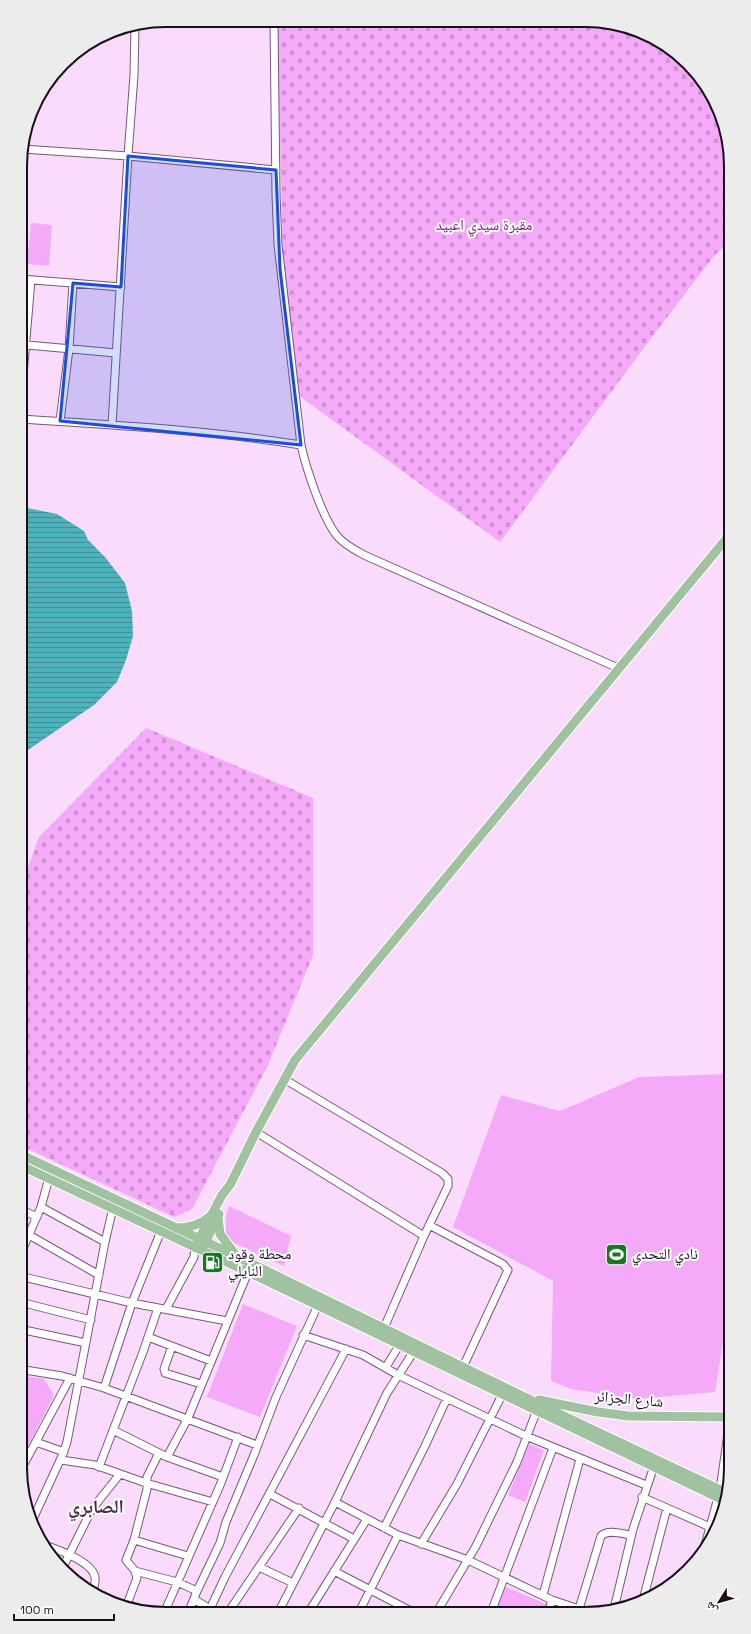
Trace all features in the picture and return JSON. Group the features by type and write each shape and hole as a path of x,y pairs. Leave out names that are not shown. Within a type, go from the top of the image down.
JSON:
{"main road":[{"path":"201,1244 225,1190 230,1184 295,1060 724,542"},
{"path":"712,557 724,551"},
{"path":"27,1157 175,1228 248,1272 503,1394 551,1410 637,1449 721,1494"},
{"path":"27,1168 161,1231 236,1256 464,1367 531,1404 654,1466 721,1494"},
{"path":"175,1228 184,1228 200,1224 215,1215"},
{"path":"215,1215 220,1234 236,1256"},
{"name":"شارع الجزائر","path":"531,1404 628,1416 724,1421"},
{"name":"شارع الجزائر","path":"551,1410 615,1420 724,1421"}],"street":[{"path":"274,27 276,170 280,269 300,445 327,520 338,537 364,555 618,668"},
{"path":"112,425 134,75 135,31"},
{"path":"28,149 128,156 276,170"},
{"path":"27,280 121,287"},
{"path":"31,280 27,345 116,353"},
{"path":"60,422 69,349 74,283"},
{"path":"27,419 112,425 265,439 300,445"},
{"path":"284,1080 442,1173 449,1182 384,1328"},
{"path":"256,1132 424,1236"},
{"path":"27,1239 38,1217 49,1178"},
{"path":"41,1207 105,1242"},
{"path":"35,1514 61,1460 67,1442 105,1242 114,1208"},
{"path":"27,1213 38,1217"},
{"path":"429,1225 503,1264 508,1270 464,1367"},
{"path":"104,1388 132,1304 161,1231"},
{"path":"29,1235 99,1275"},
{"path":"166,1309 201,1244"},
{"path":"167,1457 188,1418 248,1272"},
{"path":"27,1278 132,1304 228,1321"},
{"path":"27,1304 91,1320"},
{"path":"191,1607 220,1543 226,1522 276,1397 318,1305"},
{"path":"99,1467 158,1308"},
{"path":"27,1331 86,1343"},
{"path":"303,1335 363,1354 398,1375 526,1436 580,1459 646,1484"},
{"path":"148,1337 211,1361"},
{"path":"386,1367 400,1344"},
{"path":"172,1346 164,1369 165,1373 201,1384"},
{"path":"213,1607 225,1577 346,1349"},
{"path":"281,1607 325,1523 387,1393 414,1351"},
{"path":"27,1370 70,1378 79,1382 126,1395 257,1444"},
{"path":"27,1458 70,1378"},
{"path":"421,1544 457,1484 503,1394"},
{"path":"384,1528 447,1398"},
{"path":"440,1607 468,1560 517,1462 526,1436 531,1404"},
{"path":"113,1430 167,1457 223,1477"},
{"path":"167,1607 213,1502 238,1437"},
{"path":"36,1442 64,1452"},
{"path":"493,1607 553,1448"},
{"path":"128,1601 137,1578 135,1571 126,1560 134,1540 147,1489 147,1477 159,1453"},
{"path":"543,1595 580,1459"},
{"path":"61,1460 99,1467 146,1483 213,1502"},
{"path":"615,1603 631,1535 646,1484 654,1466"},
{"path":"65,1563 92,1509 120,1474"},
{"path":"270,1494 299,1508 354,1539"},
{"path":"642,1497 710,1527 717,1510"},
{"path":"335,1502 384,1528 421,1544 468,1560 552,1600 573,1607"},
{"path":"232,1607 299,1508"},
{"path":"645,1594 667,1508"},
{"path":"312,1607 368,1519"},
{"path":"580,1607 601,1536 606,1532 631,1535"},
{"path":"362,1607 398,1534"},
{"path":"134,1540 188,1556"},
{"path":"53,1548 69,1555 88,1566 94,1573 94,1587"},
{"path":"258,1567 293,1583"},
{"path":"135,1571 177,1582 197,1591"},
{"path":"334,1571 370,1590 396,1607"},
{"path":"194,1599 207,1607"},
{"path":"550,1607 552,1600"}],"highlighted area":[{"path":"128,156 276,170 280,269 301,445 60,421 73,283 121,287"}],"green space":[{"name":"مقبرة سيدي اعبيد","path":"277,27 594,27 612,30 629,34 646,41 662,50 677,62 701,89 710,105 719,130 723,148 724,166 724,247 714,256 652,337 500,542 302,398 297,391 283,257"},
{"path":"31,223 52,225 49,266 27,264"},
{"path":"146,728 313,798 313,955 268,1065 192,1209 174,1217 27,1148 27,870 39,837"},
{"name":"نادي التحدي","path":"724,1074 724,1336 715,1392 638,1399 571,1389 551,1381 553,1281 453,1227 501,1095 560,1111 639,1077"},
{"path":"229,1206 291,1236 284,1266 234,1243 226,1235 226,1216"},
{"path":"243,1304 297,1326 260,1417 207,1397"},
{"path":"27,1376 44,1379 54,1395 27,1448"},
{"path":"529,1444 544,1450 525,1502 508,1495"},
{"path":"503,1586 548,1605 547,1607 496,1607"}],"shaded area":[{"path":"27,508 57,514 84,531 88,540 105,557 125,583 132,611 133,636 126,660 117,682 94,705 27,751"}],"place":[{"name":"نادي التحدي","path":"616,1254"},
{"name":"محطة وقود النايلي","path":"212,1263"}],"district":[{"name":"الصابري","path":"96,1506"}]}
